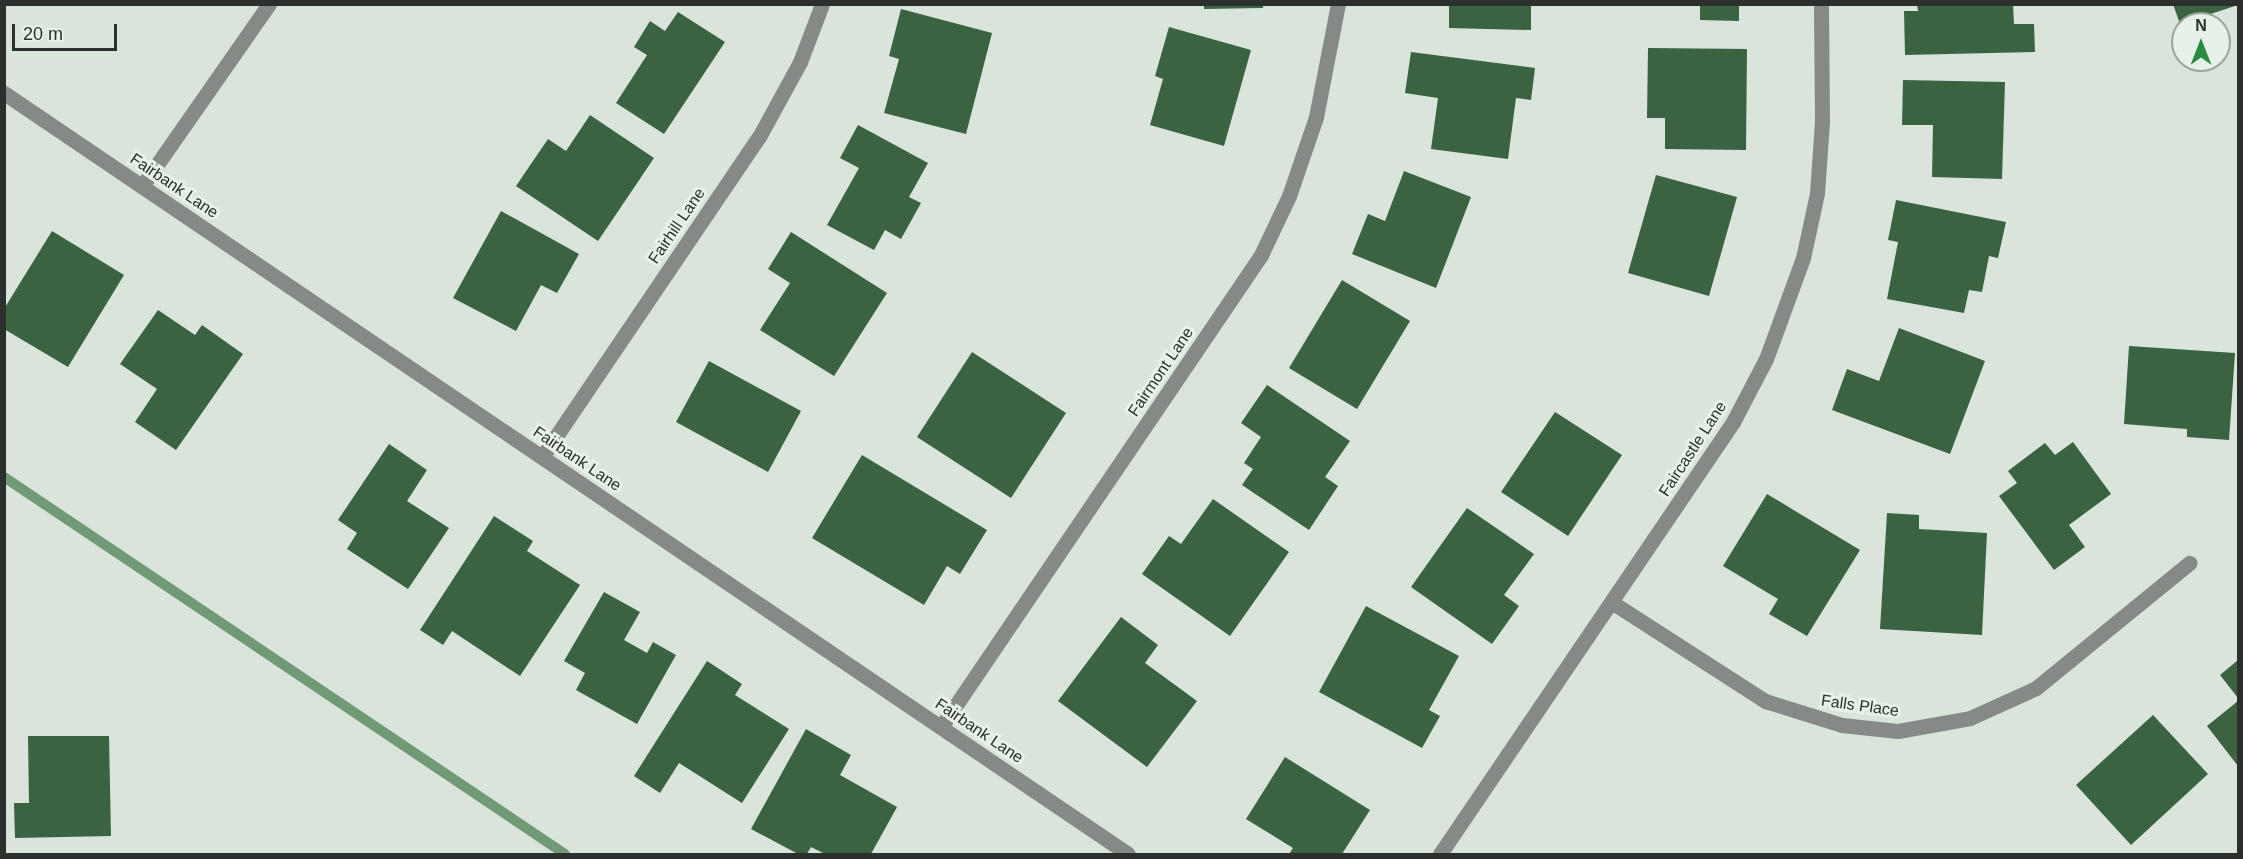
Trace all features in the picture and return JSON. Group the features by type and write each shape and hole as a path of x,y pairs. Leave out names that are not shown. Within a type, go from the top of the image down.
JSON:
{"street":[{"path":"142,186 269,4"},
{"name":"Fairhill Lane","path":"542,457 759,137 800,62 822,4"},
{"name":"Fairmont Lane","path":"941,727 1261,255 1289,196 1314,126 1327,79 1338,4"},
{"name":"Faircastle Lane","path":"1440,855 1613,603 1733,422 1766,360 1794,288 1811,228 1821,157 1821,4"},
{"name":"Fairbank Lane","path":"4,93 1128,855"},
{"name":"Falls Place","path":"1613,603 1765,701 1842,725 1898,730 1970,718 2036,688 2189,563"}],"building":[{"path":"1204,4 1263,4 1263,8 1204,9"},
{"path":"1917,4 2013,4 2014,24 2034,24 2035,52 1905,55 1904,11 1918,11"},
{"path":"2173,4 2238,5 2217,12 2176,12"},
{"path":"1449,5 1531,5 1531,30 1449,28"},
{"path":"1700,5 1739,5 1739,21 1700,20"},
{"path":"901,9 992,33 966,134 884,113 899,59 889,56"},
{"path":"678,12 725,42 664,134 616,103 647,55 634,47 650,21 665,31"},
{"path":"1169,27 1251,50 1224,146 1150,125 1163,79 1155,76"},
{"path":"1648,48 1747,49 1746,150 1665,149 1665,118 1647,118"},
{"path":"1411,52 1535,68 1531,100 1516,98 1508,159 1431,149 1438,98 1405,93"},
{"path":"1903,80 2005,82 2002,179 1932,177 1933,125 1902,125"},
{"path":"590,115 654,158 598,241 516,186 548,139 566,151"},
{"path":"858,125 928,163 909,197 921,203 901,239 885,230 874,250 827,225 859,168 840,158"},
{"path":"1404,171 1471,197 1436,288 1352,254 1368,214 1385,221"},
{"path":"1656,175 1737,197 1709,296 1628,273"},
{"path":"1896,200 2006,222 1998,258 1989,256 1982,292 1969,290 1964,313 1887,299 1898,242 1888,240"},
{"path":"501,211 579,254 557,293 541,285 516,331 453,298"},
{"path":"52,231 124,275 68,367 4,329 4,309"},
{"path":"791,232 887,293 834,376 760,330 790,283 768,269"},
{"path":"1342,280 1410,321 1357,409 1289,368"},
{"path":"158,310 195,335 202,325 243,354 176,450 135,422 157,389 120,364"},
{"path":"1899,328 1985,361 1950,454 1832,410 1847,369 1879,381"},
{"path":"2129,346 2235,353 2229,440 2187,437 2187,429 2124,424"},
{"path":"972,352 1066,413 1011,498 917,437"},
{"path":"709,361 801,411 768,472 676,422"},
{"path":"1267,385 1350,441 1325,477 1338,486 1309,530 1242,485 1253,469 1244,463 1261,437 1241,423"},
{"path":"1555,412 1622,455 1568,536 1501,492"},
{"path":"2073,442 2111,494 2069,525 2085,547 2054,570 1999,496 2017,483 2008,471 2045,443 2055,455"},
{"path":"389,444 427,470 407,501 449,528 408,589 347,549 357,533 338,520"},
{"path":"862,455 987,530 960,574 947,566 924,605 812,538"},
{"path":"1767,494 1860,550 1807,636 1769,614 1778,599 1723,566"},
{"path":"1213,499 1289,552 1230,636 1142,574 1169,536 1181,544"},
{"path":"1467,508 1534,554 1504,595 1519,606 1492,644 1411,587"},
{"path":"1887,513 1919,515 1919,529 1987,533 1982,635 1880,629"},
{"path":"494,516 533,541 527,551 580,585 520,676 452,631 443,645 420,630"},
{"path":"604,592 640,612 624,640 647,653 653,642 676,655 637,724 576,690 585,673 564,661"},
{"path":"1366,606 1459,656 1429,710 1440,716 1422,748 1319,692"},
{"path":"1121,617 1158,645 1145,663 1197,701 1147,767 1058,701"},
{"path":"2238,660 2238,698 2220,675"},
{"path":"707,661 742,684 735,695 789,729 742,803 679,763 660,793 634,776"},
{"path":"2238,701 2238,766 2207,726"},
{"path":"2153,715 2208,774 2131,845 2076,785"},
{"path":"806,729 851,755 840,775 897,807 871,854 825,854 811,847 807,854 798,854 751,829"},
{"path":"28,736 109,736 111,836 15,838 14,803 29,803"},
{"path":"1285,757 1370,810 1342,854 1289,854 1293,848 1246,819"}],"waterway":[{"path":"4,477 565,854"}]}
